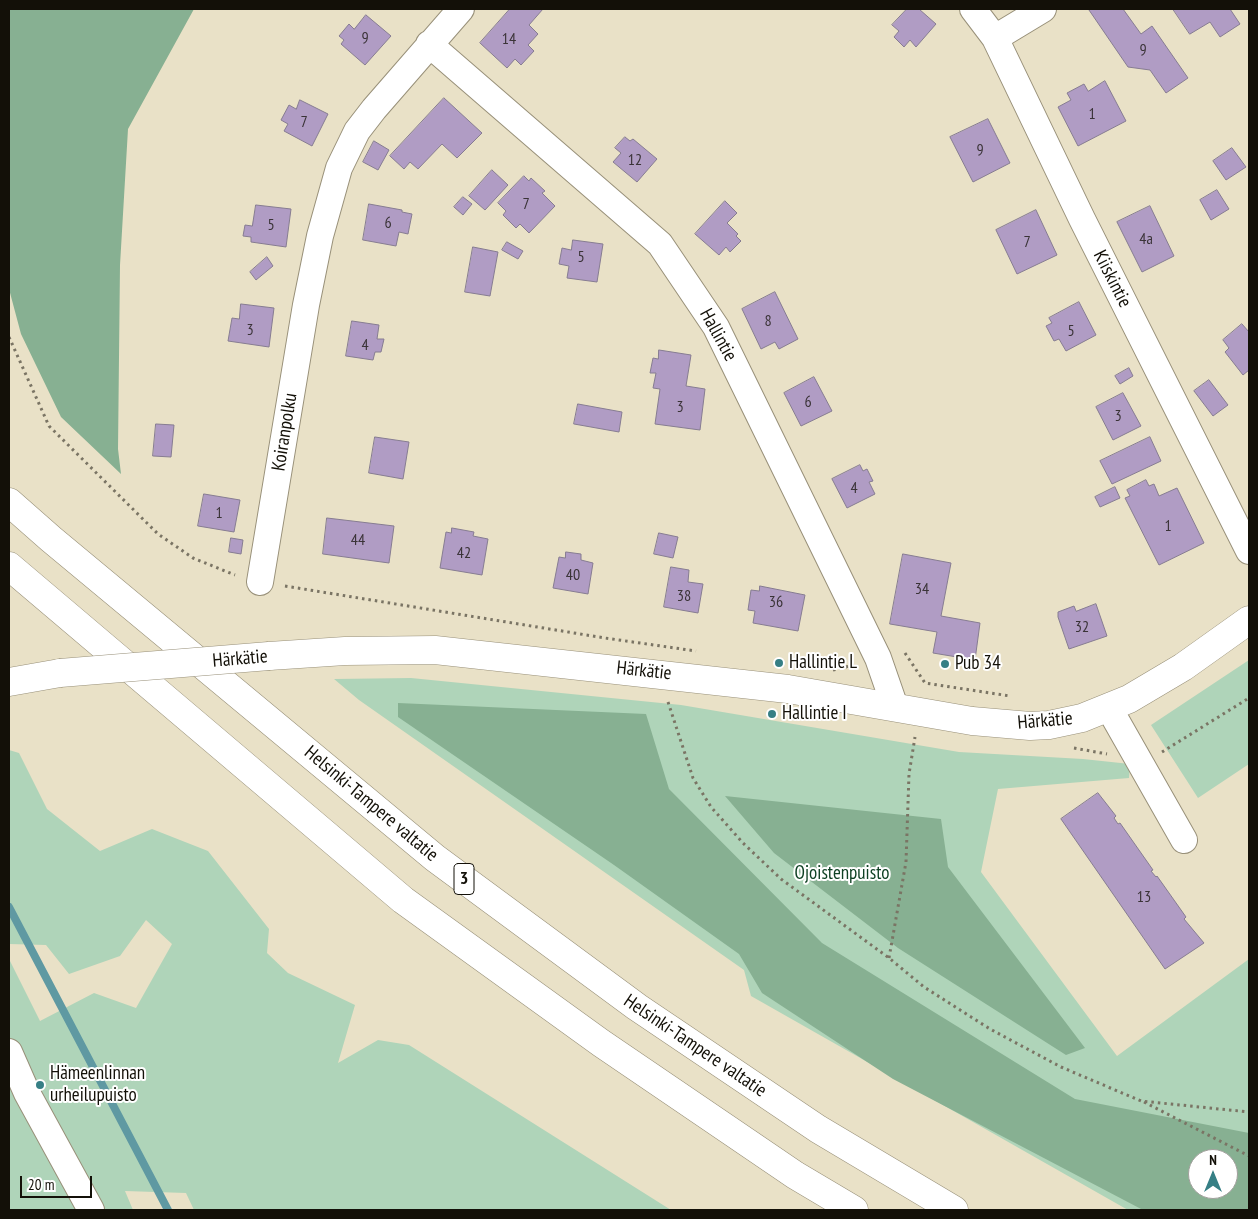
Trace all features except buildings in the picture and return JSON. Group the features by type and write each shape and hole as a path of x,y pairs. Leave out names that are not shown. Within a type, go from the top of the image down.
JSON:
{"main road":[{"name":"Helsinki-Tampere valtatie","path":"9,502 435,858 637,1007 818,1129 954,1210"},
{"path":"9,566 403,900 601,1043 795,1175 854,1210"},
{"name":"Härkätie","path":"9,682 60,673 269,656 345,651 435,650 788,689 972,721 1030,726 1049,725 1082,718 1110,708 1183,667 1249,620"}],"street":[{"name":"Koiranpolku","path":"260,582 306,305 320,236 339,168 357,131 461,9"},
{"name":"Kiiskintie","path":"972,9 995,38 1082,219 1249,551"},
{"path":"995,38 1043,9"},
{"name":"Hallintie","path":"430,44 660,244 716,327 878,658 895,707"},
{"path":"1110,708 1184,840"},
{"path":"9,1052 28,1093 91,1210"}],"path":[{"path":"9,337 49,426 158,534 193,558 231,574 260,582 703,652"},
{"path":"831,670 904,651 925,683 1016,697"},
{"path":"666,696 690,769 711,807 743,843 781,879 889,958 924,987 990,1029 1061,1067 1141,1101 1249,1156"},
{"path":"1074,748 1138,758 1153,756 1174,747 1249,698"},
{"path":"889,958 906,862 909,774 914,739"},
{"path":"1141,1101 1249,1112"}],"green space":[{"path":"9,9 194,9 128,129 120,265 118,449 121,474 61,417 21,334 9,289"},
{"path":"1249,660 1249,764 1198,798 1151,725"},
{"name":"Ojoistenpuisto","path":"411,678 681,705 959,752 1083,759 1130,764 1129,778 998,789 981,872 1117,1056 1249,959 1249,1210 1128,1210 751,996 744,970 359,700 334,679"},
{"path":"398,703 646,714 669,789 822,943 1075,1099 1249,1133 1249,1210 1143,1210 893,1079 762,993 739,954 614,865 398,717"},
{"path":"9,750 19,753 47,809 100,851 152,829 208,851 269,929 267,953 288,973 355,1005 338,1063 378,1040 409,1045 671,1210 194,1210 186,1193 125,1191 133,1210 9,1210 9,959 40,1021 94,993 136,1008 172,944 146,920 120,956 69,974 46,945 9,944"},
{"path":"725,796 941,819 948,867 1085,1048 1066,1055 898,948 774,853"}],"waterway":[{"path":"9,907 168,1210"}],"place":[{"name":"Hallintie L","path":"779,663"},
{"name":"Pub 34","path":"945,664"},
{"name":"Hallintie I","path":"772,714"},
{"name":"Hämeenlinnan urheilupuisto","path":"40,1085"}]}
